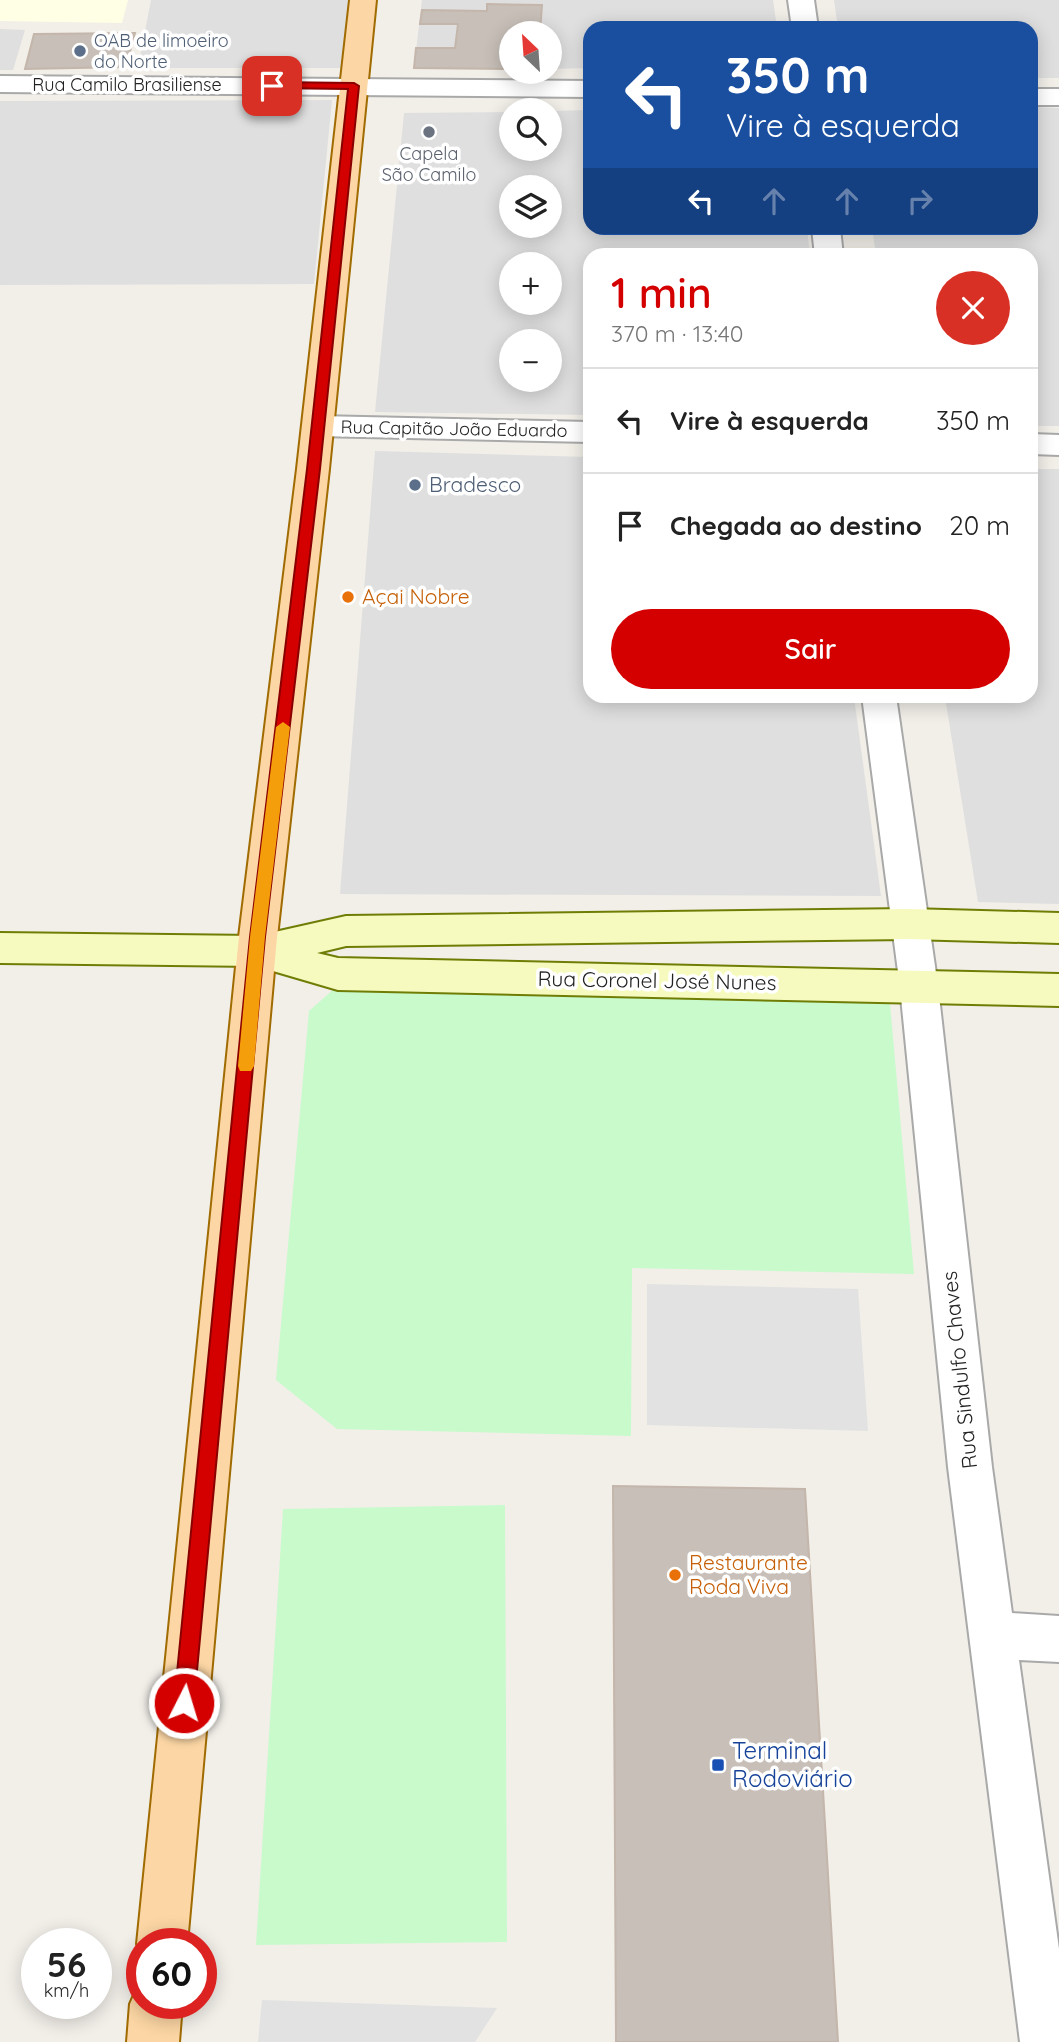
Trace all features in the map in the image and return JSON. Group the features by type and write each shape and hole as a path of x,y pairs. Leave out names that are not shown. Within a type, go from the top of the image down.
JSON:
{"main road":[{"path":"163,1928 257,951 318,426 363,0"},
{"path":"153,2042 155,2019"}],"street":[{"path":"801,0 804,21"},
{"name":"Rua Camilo Brasiliense","path":"0,84 583,89"},
{"path":"1038,97 1059,97"},
{"name":"Rua Capitão João Eduardo","path":"318,426 583,432"},
{"path":"1038,444 1059,445"},
{"name":"Rua Sindulfo Chaves","path":"880,703 919,986 970,1467 1046,2042"},
{"name":"Rua Coronel José Nunes","path":"0,948 257,951 346,931 909,924 1059,928"},
{"name":"Rua Coronel José Nunes","path":"257,951 338,974 1059,990"},
{"path":"994,1636 1059,1639"}],"shaded area":[{"path":"0,0 128,0 122,23 0,21"},
{"path":"151,0 352,0 346,68 138,68"},
{"path":"422,0 773,0 776,21 583,21 583,68 562,69 562,21 499,21 499,69 414,68"},
{"path":"834,0 1059,0 1059,78 1038,78 1038,21 837,21"},
{"path":"0,29 25,30 13,70 0,70"},
{"path":"332,100 314,284 0,285 0,101"},
{"path":"1038,107 1059,108 1059,426 1038,426 1038,248 875,248 873,235 1038,235"},
{"path":"583,110 583,235 808,235 809,248 583,248 583,415 375,412 404,113 499,112 499,161 562,161 562,111"},
{"path":"375,451 583,457 583,703 855,703 881,896 340,894"},
{"path":"1038,469 1059,469 1059,904 978,902 946,703 1038,703"},
{"path":"647,1284 858,1289 868,1431 647,1425"},
{"path":"262,2000 497,2008 475,2042 258,2042"}],"green space":[{"path":"343,981 889,992 914,1274 632,1268 631,1436 337,1429 276,1380 309,1011"},
{"path":"505,1505 507,1942 256,1945 283,1509"}],"building":[{"path":"487,4 542,5 541,21 499,21 499,69 414,68 416,48 455,48 458,24 420,24 422,10 487,11"},
{"name":"OAB de limoeiro do Norte","path":"135,33 126,67 25,69 34,34"},
{"name":"Terminal Rodoviário","path":"613,1486 805,1489 838,2042 616,2042"}],"slow traffic":[{"path":"246,1066 283,727"}],"place":[{"name":"OAB de limoeiro do Norte","path":"80,51"},
{"name":"Capela São Camilo","path":"429,132"},
{"name":"Bradesco","path":"415,485"},
{"name":"Açai Nobre","path":"348,597"},
{"name":"Restaurante Roda Viva","path":"675,1575"},
{"name":"Terminal Rodoviário","path":"718,1765"}],"route":[{"path":"184,1703 258,937 313,469 354,86 272,86"}]}
